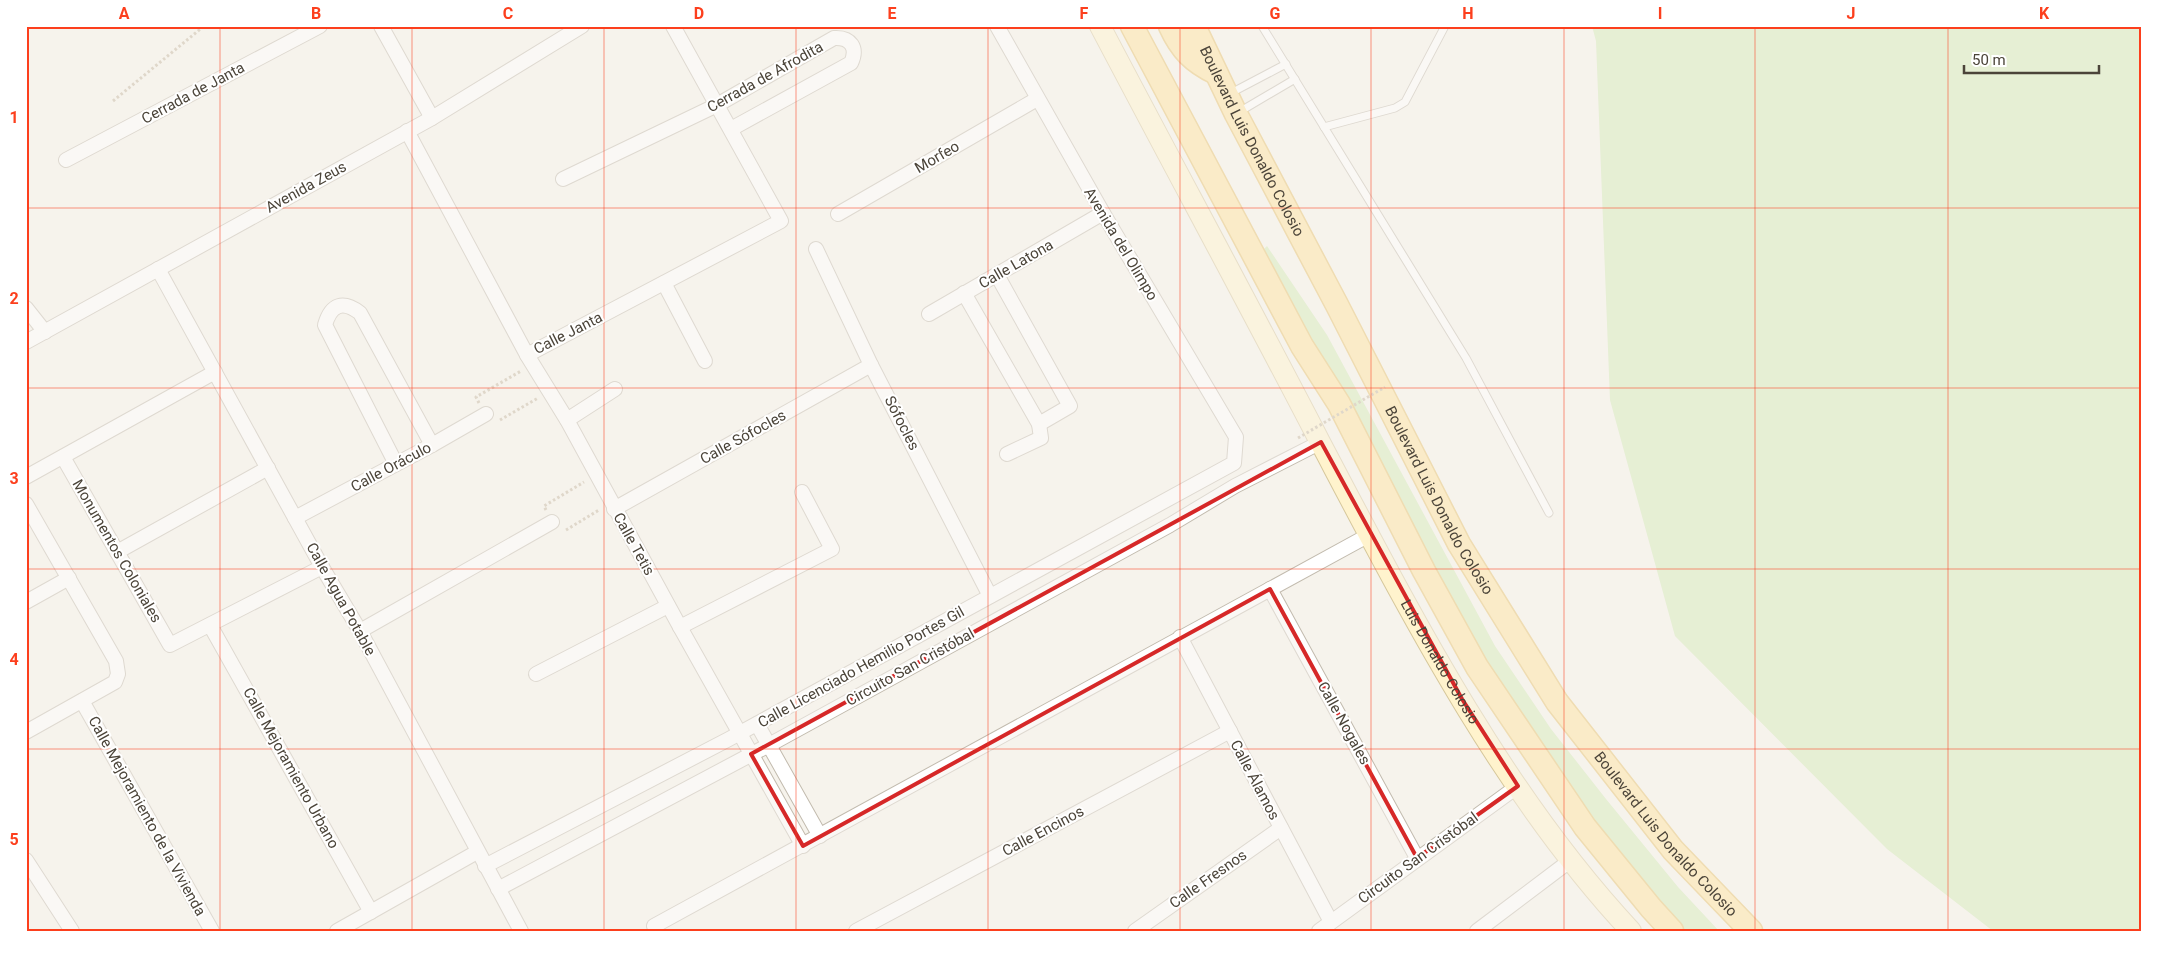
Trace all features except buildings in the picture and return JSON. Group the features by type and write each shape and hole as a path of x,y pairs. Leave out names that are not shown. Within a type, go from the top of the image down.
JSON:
{"main road":[{"path":"1132,26 1302,346 1339,404 1424,571 1477,667 1585,827 1672,931"},
{"path":"1170,26 1184,49 1198,64 1217,74"},
{"name":"Boulevard Luis Donaldo Colosio","path":"1194,26 1231,104 1338,305 1459,544 1557,702 1673,850 1751,931"}],"street":[{"name":"Cerrada de Janta","path":"66,160 320,26"},
{"path":"381,26 432,118"},
{"name":"Avenida Zeus","path":"26,342 432,118 582,26"},
{"path":"673,26 731,129"},
{"name":"Avenida del Olimpo","path":"997,26 1103,214 1236,437 1234,464"},
{"name":"Luis Donaldo Colosio","path":"1100,26 1369,535 1462,699 1518,786 1571,860 1631,931"},
{"name":"Cerrada de Afrodita","path":"563,179 717,105 834,38 842,37 850,41 854,48 854,56 851,63 731,129"},
{"name":"Morfeo","path":"838,214 1037,99"},
{"name":"Calle Janta","path":"407,131 530,359 781,221 731,129"},
{"name":"Calle Latona","path":"929,314 1103,214"},
{"name":"Sófocles","path":"816,249 872,365 990,596"},
{"name":"Calle Agua Potable","path":"158,269 322,567 360,631 521,931"},
{"path":"997,275 1070,406 1039,424"},
{"path":"664,284 705,361"},
{"path":"964,293 1039,424 1041,438 1008,454"},
{"path":"396,464 325,325 328,313 338,306 350,306 360,313 432,445"},
{"path":"26,308 45,332"},
{"name":"Calle Tetis","path":"530,359 567,420 612,506 803,846"},
{"name":"Calle Sófocles","path":"612,506 872,365"},
{"path":"26,477 215,372"},
{"path":"567,420 615,389"},
{"name":"Calle Oráculo","path":"295,518 486,414"},
{"name":"Circuito San Cristóbal","path":"498,889 769,745 1170,525 1235,486 1321,442"},
{"name":"Monumentos Coloniales","path":"63,457 170,646 210,625"},
{"name":"Calle Licenciado Hemilio Portes Gil","path":"485,866 758,724 1234,464"},
{"path":"117,552 268,468"},
{"path":"680,627 832,549 802,492"},
{"path":"26,504 116,661 118,674 114,682 26,732"},
{"path":"360,631 552,522"},
{"path":"656,931 654,926 1369,535"},
{"path":"210,625 322,567"},
{"path":"26,602 69,578"},
{"name":"Calle Nogales","path":"1270,589 1417,858"},
{"path":"536,674 668,606"},
{"name":"Calle Mejoramiento Urbano","path":"210,625 371,912"},
{"name":"Calle Álamos","path":"1180,637 1330,922"},
{"name":"Calle Mejoramiento de la Vivienda","path":"82,701 212,931"},
{"path":"758,724 820,836"},
{"name":"Calle Encinos","path":"856,931 1230,731"},
{"name":"Circuito San Cristóbal","path":"1319,931 1518,786"},
{"name":"Calle Fresnos","path":"1135,931 1281,828"},
{"path":"337,931 478,852"},
{"path":"26,860 72,931"},
{"path":"1477,931 1571,860"}],"lane":[{"path":"1262,26 1466,358 1549,513"},
{"path":"1324,127 1395,108 1405,102 1445,26"},
{"path":"1231,104 1286,64"},
{"path":"1231,104 1295,79"}],"path":[{"path":"114,101 204,26"},
{"path":"530,359 476,397 492,424 549,392"},
{"path":"1298,438 1385,387"},
{"path":"595,475 544,506 552,522 559,534 612,506"}],"highlighted area":[{"path":"1321,442 1462,699 1518,786 1417,858 1270,589 803,846 751,754"}],"green space":[{"path":"1592,26 2141,26 2141,931 1993,931 1887,849 1675,636 1610,400 1596,41"},
{"path":"1267,246 1327,335 1495,646 1551,729 1606,799 1678,887 1719,931 1686,931 1659,903 1586,815 1480,655 1309,342 1264,249"}]}
